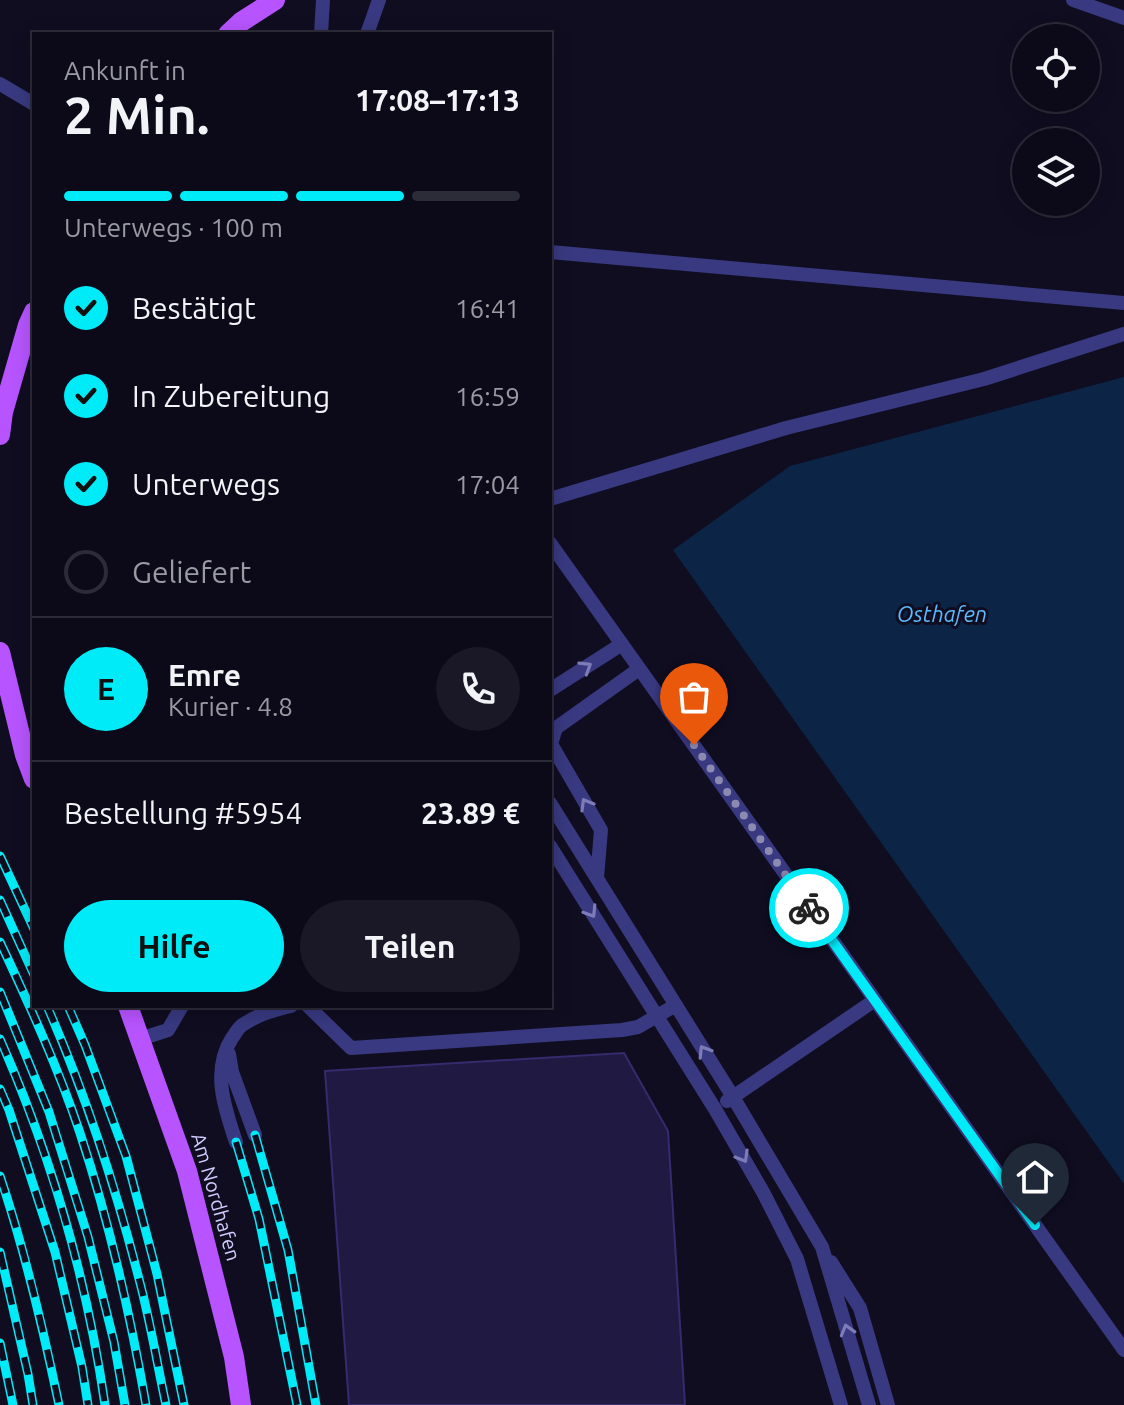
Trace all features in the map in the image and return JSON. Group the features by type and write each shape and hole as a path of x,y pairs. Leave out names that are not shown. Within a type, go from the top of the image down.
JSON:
{"main road":[{"path":"230,32 275,0"},
{"path":"0,435 7,397 32,316"},
{"path":"0,652 32,774"},
{"name":"Am Nordhafen","path":"129,1008 187,1171 234,1357 241,1405"}],"lane":[{"path":"321,32 323,0"},
{"path":"368,32 379,0"},
{"path":"1073,0 1124,18"},
{"path":"0,84 32,103"},
{"path":"552,252 1124,303"},
{"path":"552,498 786,428 984,379 1124,334"},
{"path":"552,546 1124,1350"},
{"path":"552,689 622,644"},
{"path":"552,741 556,728 639,669"},
{"path":"552,746 601,830 597,878"},
{"path":"552,806 860,1308 888,1405"},
{"path":"552,849 715,1109 763,1192 797,1259 841,1405"},
{"path":"715,1109 875,1000"},
{"path":"310,1008 351,1048 622,1030 638,1027 676,1005"},
{"path":"140,1039 168,1030 181,1008"},
{"path":"236,1142 225,1110 220,1077 227,1046 240,1026 262,1013 283,1008"},
{"path":"227,1046 232,1072 255,1135"},
{"path":"822,1247 869,1405"}],"water":[{"name":"Osthafen","path":"1124,377 1124,1184 673,550 790,466"}],"building":[{"path":"624,1053 668,1131 685,1405 349,1405 325,1071"}],"railway":[{"path":"0,856 32,925"},
{"path":"0,900 32,971"},
{"path":"0,942 53,1060 91,1166 118,1268 146,1405"},
{"path":"0,992 49,1112 88,1237 114,1342 125,1405"},
{"path":"48,1008 87,1107 120,1209 143,1294 166,1405"},
{"path":"69,1008 126,1156 157,1274 184,1405"},
{"path":"0,1039 35,1128 65,1219 88,1311 105,1405"},
{"path":"0,1089 55,1252 88,1405"},
{"path":"255,1135 288,1250 316,1405"},
{"path":"236,1142 259,1219 297,1405"},
{"path":"0,1176 33,1290 59,1405"},
{"path":"0,1252 33,1405"},
{"path":"0,1343 13,1405"}],"way so far":[{"path":"694,745 809,908"}],"route":[{"path":"809,908 1035,1225"}]}
